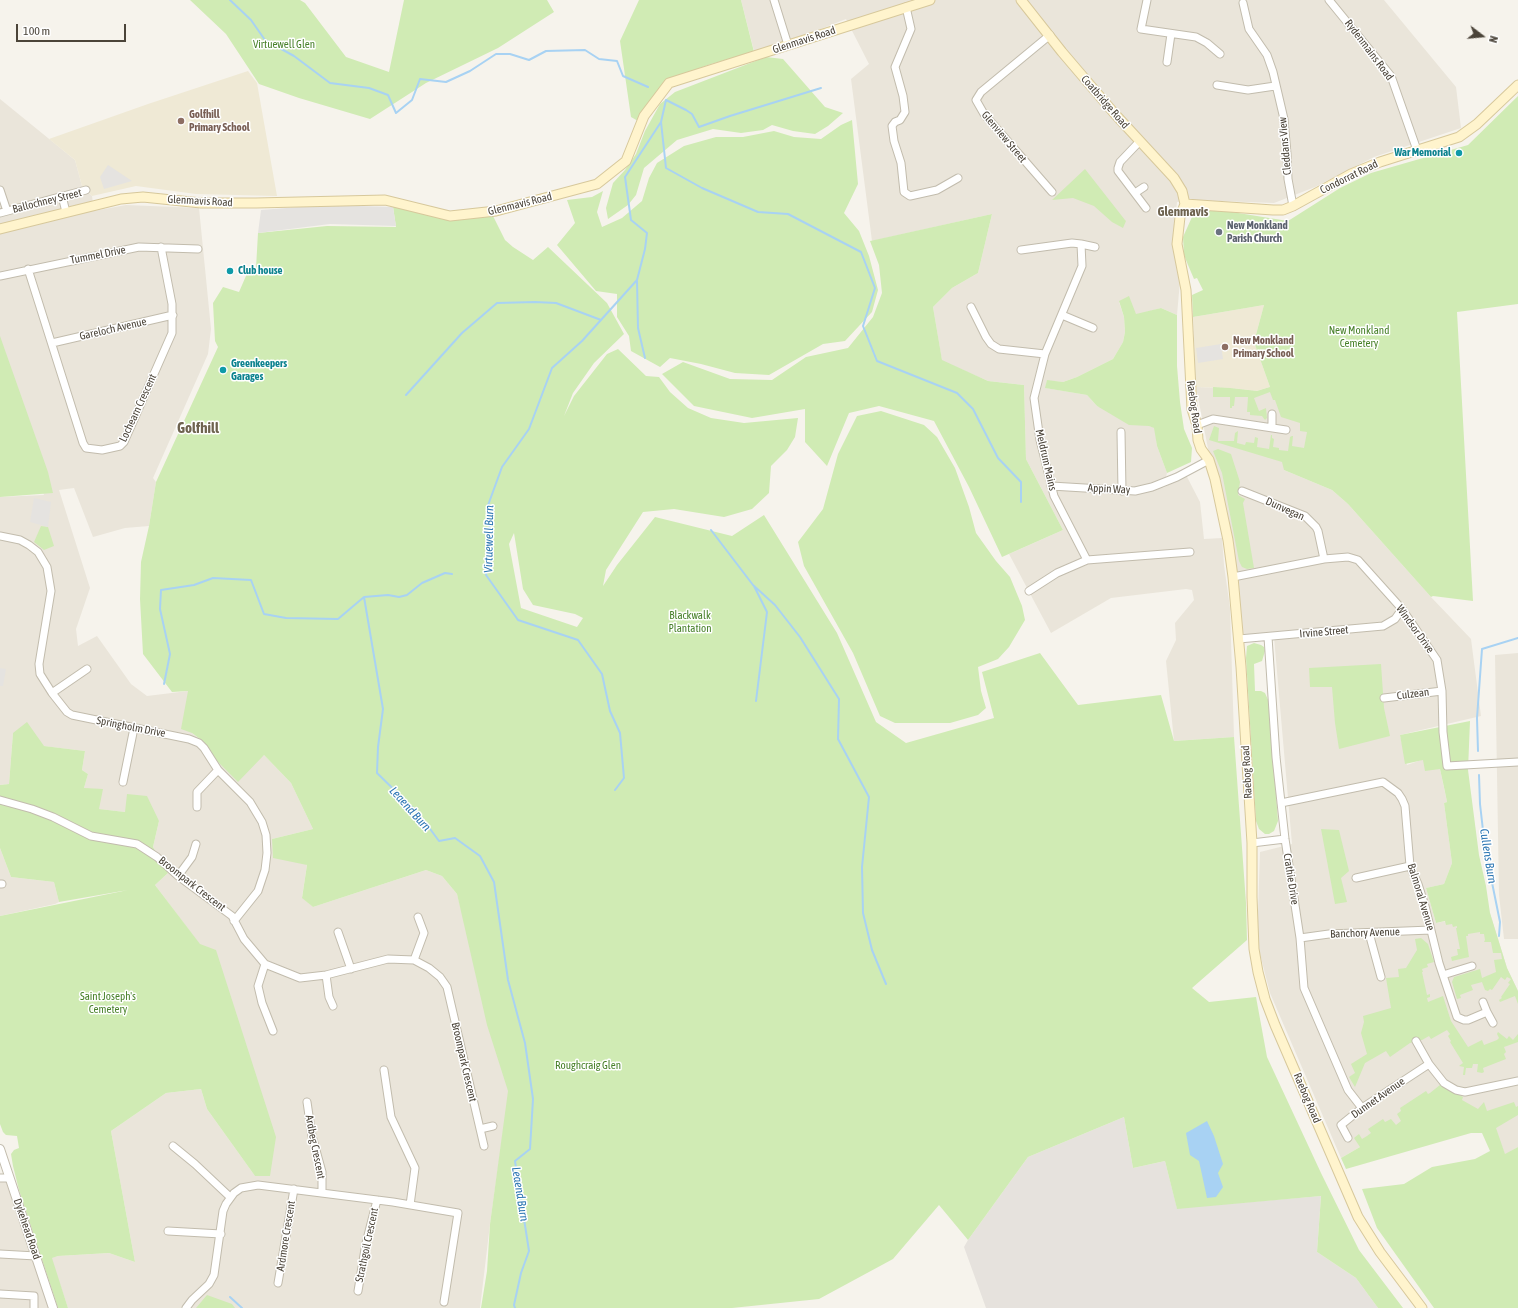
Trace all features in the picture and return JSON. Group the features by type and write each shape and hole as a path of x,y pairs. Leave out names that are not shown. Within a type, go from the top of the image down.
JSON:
{"main road":[{"name":"Glenmavis Road","path":"0,229 121,199 143,197 209,203 385,200 450,216 496,211 597,184 626,161 644,116 669,83 930,0"},
{"name":"Coatbridge Road","path":"1021,0 1114,113 1174,178 1182,191 1185,204"},
{"name":"Condorrat Road","path":"1185,204 1283,210 1351,174 1380,162 1458,137 1477,124 1518,85"},
{"name":"Raebog Road","path":"1185,204 1180,217 1177,244 1186,290 1192,410 1197,425 1198,440 1201,450 1209,460 1217,487 1233,577 1239,639 1252,843 1254,949 1258,972 1275,1026 1358,1217 1380,1252 1422,1308"}],"street":[{"path":"774,0 788,44"},
{"path":"1147,0 1141,29 1196,37 1207,42 1220,54"},
{"name":"Rydenmains Road","path":"1329,0 1391,76 1417,150"},
{"name":"Cleddans View","path":"1243,3 1249,29 1267,55 1284,119 1288,179 1293,206"},
{"path":"906,7 911,29 895,67 903,96 905,112 900,120 895,122 892,126 894,141 900,163 904,192 910,196 937,190 958,178"},
{"path":"1167,62 1171,34"},
{"name":"Glenview Street","path":"1050,35 981,92 976,100 984,114 1052,192"},
{"path":"1218,85 1248,90 1275,86"},
{"path":"1140,141 1120,162 1118,171 1146,208"},
{"path":"1135,193 1144,187"},
{"name":"Ballochney Street","path":"0,190 3,212 86,190"},
{"path":"62,196 66,212"},
{"path":"1021,250 1072,243 1095,247"},
{"name":"Meldrum Mains","path":"1081,244 1082,266 1045,354 1034,398 1040,440 1054,496 1087,560"},
{"name":"Tummel Drive","path":"0,276 138,247 198,249"},
{"name":"Lochearn Crescent","path":"28,269 83,443 86,448 92,450 102,450 120,446 124,442 172,333 173,315 161,247"},
{"path":"971,307 991,344 999,349 1045,354"},
{"name":"Gareloch Avenue","path":"52,343 173,315"},
{"path":"1062,315 1093,328"},
{"path":"1272,414 1272,427"},
{"path":"1197,425 1214,419 1286,430"},
{"path":"1121,432 1122,491"},
{"name":"Appin Way","path":"1051,486 1135,491 1152,487 1177,477 1209,460"},
{"name":"Dunvegan","path":"1242,491 1305,516 1318,531 1324,559"},
{"name":"Springholm Drive","path":"0,536 20,540 29,545 38,552 47,567 51,591 39,664 40,674 52,693 67,712 72,715 189,739 199,743 204,748 218,770 250,802 262,822 266,835 267,853 265,870 258,891 234,920"},
{"path":"1029,591 1057,573 1087,560 1190,552"},
{"name":"Windsor Drive","path":"1233,577 1324,559 1348,556 1358,560 1402,609 1437,660 1442,691 1443,732 1447,766 1518,762"},
{"name":"Irvine Street","path":"1239,639 1383,626 1395,619 1402,609"},
{"name":"Crathie Drive","path":"1268,637 1276,757 1285,839 1300,938 1304,988 1348,1090 1362,1108"},
{"path":"52,693 87,669"},
{"name":"Culzean","path":"1384,698 1442,691"},
{"path":"123,782 134,728"},
{"path":"197,807 197,792 218,770"},
{"name":"Balmoral Avenue","path":"1281,803 1383,782 1398,793 1404,802 1410,866 1425,906 1443,975 1457,1017 1468,1020 1487,1012"},
{"name":"Broompark Crescent","path":"0,800 32,809 53,817 92,836 137,844 157,857 178,876 232,916 244,939 264,964 300,978 326,975 388,959 414,960 429,968 440,977 447,986 484,1146"},
{"path":"1252,843 1285,839"},
{"path":"178,876 192,857 196,844"},
{"path":"1356,878 1410,866"},
{"path":"414,960 424,933 418,917"},
{"name":"Banchory Avenue","path":"1300,938 1329,934 1431,930"},
{"path":"338,932 351,969"},
{"path":"1369,933 1381,977"},
{"path":"264,964 258,986 262,1003 273,1031"},
{"path":"1443,975 1472,966"},
{"path":"326,975 329,997 333,1006"},
{"path":"1483,1002 1493,1023"},
{"path":"1416,1041 1429,1064 1444,1083 1465,1092 1518,1080"},
{"name":"Dunnet Avenue","path":"1348,1138 1341,1125 1362,1108 1429,1064"},
{"path":"384,1070 391,1117 415,1168 410,1205"},
{"name":"Ardbeg Crescent","path":"307,1102 312,1136 322,1172 322,1192"},
{"path":"480,1129 493,1126"},
{"path":"173,1146 195,1164 230,1198"},
{"name":"Dykehead Road","path":"0,1149 53,1308"},
{"path":"0,1178 9,1178"},
{"path":"186,1308 192,1300 209,1284 214,1275 221,1234 223,1211 230,1198 241,1188 258,1185 322,1192 458,1213 444,1302"},
{"name":"Ardmore Crescent","path":"278,1283 294,1189"},
{"name":"Strathgoil Crescent","path":"358,1291 366,1243 377,1200"},
{"path":"168,1231 221,1234"},
{"path":"0,1254 36,1256"},
{"path":"0,1294 34,1296 34,1308"}],"shaded area":[{"path":"741,0 1384,0 1456,87 1461,128 1374,157 1315,187 1274,203 1192,200 1177,202 1174,232 1180,281 1177,315 1161,308 1136,315 1119,302 1124,317 1125,332 1123,342 1113,359 1077,377 1063,382 1047,381 1046,388 1087,395 1097,406 1155,428 1157,446 1167,473 1163,488 1186,475 1200,502 1204,539 1222,538 1230,608 1234,737 1174,741 1166,661 1176,640 1175,623 1194,600 1192,590 1186,589 1111,598 1051,633 1009,554 1063,530 1026,459 1024,385 988,381 942,361 933,307 952,288 978,273 992,214 872,241 851,79 869,64 846,19 755,55"},
{"name":"Golfhill Primary School","path":"248,71 257,83 277,196 196,194 136,186 92,196 82,186 75,160 49,139 148,104"},
{"path":"0,99 75,160 82,186 92,196 94,211 126,205 199,208 211,329 208,354 153,478 156,482 149,526 125,528 93,537 74,488 59,490 90,588 76,629 78,646 97,636 131,684 147,696 188,691 192,733 204,742 217,761 264,755 291,783 313,829 272,839 307,865 302,897 313,907 426,870 442,876 457,894 509,1091 490,1224 480,1308 68,1308 51,1258 58,1256 109,1253 135,1262 111,1131 166,1093 201,1089 207,1109 255,1176 200,945 155,885 168,873 153,847 159,821 125,812 98,809 84,788 88,774 82,770 85,751 43,746 13,733 9,784 0,785 0,497 44,495 0,346"},
{"path":"108,165 132,181 104,189 100,177"},
{"path":"325,205 393,207 396,226 330,224 258,233 261,210"},
{"name":"New Monkland Primary School","path":"1264,305 1254,342 1270,387 1257,391 1230,388 1196,387 1193,317"},
{"path":"1221,344 1223,359 1198,363 1196,348"},
{"path":"1196,387 1230,388 1257,391 1270,387 1313,426 1302,463 1284,470 1332,490 1348,504 1431,597 1471,639 1481,716 1400,735 1407,765 1424,759 1440,769 1447,802 1444,803 1452,863 1444,884 1426,888 1436,923 1490,913 1507,968 1518,991 1518,1147 1505,1155 1495,1128 1365,1144 1341,1158 1270,993 1257,942 1260,852 1292,844 1274,637 1239,639 1233,577"},
{"path":"34,498 51,502 48,527 30,522"},
{"path":"1518,653 1518,939 1504,939 1499,895 1495,655"},
{"path":"0,668 6,669 3,686 0,686"},
{"path":"0,848 11,877 54,882 59,902 0,916"},
{"path":"1124,1117 1133,1168 1165,1161 1177,1208 1321,1196 1317,1252 1356,1278 1378,1308 986,1308 964,1247 968,1240 1028,1157"},
{"path":"0,1174 7,1174 53,1308 0,1308"}],"green space":[{"name":"Virtuewell Glen","path":"190,0 300,0 305,3 346,57 389,72 404,0 547,0 554,12 498,48 426,83 370,119 299,98 259,84 226,34"},
{"path":"639,0 741,0 754,52 711,64 672,78 638,121 631,117 620,41"},
{"path":"766,57 783,59 825,107 843,113 828,126 815,134 793,131 772,125 763,130 741,133 713,129 677,140 644,168 636,195 628,205 608,219 606,208 613,183 625,170 636,154 645,131 660,104 675,92"},
{"name":"New Monkland Cemetery","path":"1518,96 1518,304 1457,312 1473,601 1431,597 1348,504 1332,490 1284,470 1282,462 1209,440 1214,426 1219,428 1218,441 1234,441 1235,433 1238,431 1237,443 1245,445 1246,442 1254,443 1255,437 1258,438 1257,447 1269,449 1272,435 1272,438 1274,439 1273,447 1279,448 1279,450 1288,451 1290,437 1292,436 1292,446 1304,448 1307,432 1300,431 1300,423 1281,417 1275,400 1273,400 1270,392 1254,398 1259,411 1266,408 1267,418 1265,420 1262,416 1250,415 1250,412 1247,412 1248,397 1235,397 1234,406 1230,408 1230,397 1213,397 1213,387 1257,391 1270,387 1254,342 1264,305 1193,317 1192,295 1203,290 1197,278 1194,279 1184,255 1183,237 1192,217 1198,211 1207,208 1288,221 1340,188 1371,173 1468,145"},
{"path":"852,120 858,184 844,213 859,231 869,256 878,290 872,312 845,341 823,344 769,375 735,373 670,358 660,367 631,351 629,336 617,317 617,294 596,291 557,245 575,223 567,200 592,197 603,191 597,212 602,227 622,218 642,201 649,178 657,163 684,146 716,137 743,137 774,131 794,137 821,139 841,125"},
{"path":"1085,169 1126,221 1123,228 1112,222 1094,206 1073,198 1052,200"},
{"path":"398,206 450,219 493,216 505,240 513,247 533,260 548,247 607,303 624,334 594,363 573,393 564,416 574,396 607,354 618,349 646,376 659,377 670,392 688,408 711,418 744,423 798,418 795,437 787,450 771,466 769,493 752,509 724,517 674,509 643,512 606,570 603,586 617,565 655,517 732,536 764,515 837,633 876,722 906,743 994,718 982,672 1040,653 1078,705 1161,695 1174,741 1234,737 1246,903 1247,940 1192,988 1209,1002 1256,997 1267,1057 1321,1173 1359,1250 1403,1308 1378,1308 1356,1278 1317,1252 1321,1196 1177,1209 1165,1161 1133,1168 1124,1117 1028,1157 968,1240 939,1205 893,1259 819,1299 732,1308 481,1308 487,1271 490,1224 508,1091 487,1025 457,894 442,876 426,870 313,907 302,898 307,865 273,858 272,839 313,829 291,783 264,755 238,782 217,761 204,742 192,733 181,729 188,691 172,692 143,654 140,599 141,562 149,526 156,482 218,347 215,341 213,303 223,287 239,292 249,269 256,268 258,233 327,226 396,227 393,207","holes":["514,533 523,589 533,605 575,614 583,618 577,627 521,608 509,544"]},
{"path":"992,214 978,273 952,288 933,307 942,360 988,381 1024,385 1026,459 1063,530 1002,557 969,487 934,421 879,406 849,413 827,466 805,442 805,409 752,418 694,406 662,374 683,362 730,379 772,380 806,357 848,348 873,317 882,293 879,265 870,241"},
{"path":"1129,296 1136,314 1161,308 1177,315 1177,366 1180,402 1184,429 1192,448 1191,462 1167,473 1157,446 1154,428 1149,426 1129,425 1097,406 1087,395 1045,388 1047,380 1063,382 1077,377 1113,359 1123,342 1125,332 1124,317 1119,301"},
{"path":"0,336 48,472 53,493 0,497"},
{"path":"881,411 924,425 937,437 955,468 969,507 976,533 996,561 1010,577 1022,606 1025,620 1009,647 998,659 978,667 981,691 986,708 978,715 950,723 895,723 880,716 853,653 804,566 798,542 823,509 838,454 857,416"},
{"path":"1218,449 1231,454 1240,482 1238,495 1245,499 1243,503 1254,568 1247,569 1242,567 1239,561 1222,473 1213,451"},
{"path":"41,526 48,527 54,546 44,550 34,542"},
{"path":"1254,643 1264,647 1265,651 1262,661 1254,664 1255,691 1265,693 1269,702 1270,710 1278,821 1274,831 1269,834 1265,834 1259,829 1256,821 1246,658 1247,646"},
{"path":"1381,664 1384,708 1390,736 1339,749 1332,687 1310,687 1309,668"},
{"path":"1470,721 1468,770 1479,855 1490,913 1507,968 1518,991 1518,1004 1515,996 1500,1002 1499,1000 1502,998 1501,997 1510,984 1508,983 1511,979 1507,977 1505,980 1501,977 1492,990 1490,989 1488,991 1485,990 1482,982 1471,985 1473,990 1460,995 1461,998 1457,999 1452,982 1454,977 1480,969 1482,978 1496,972 1494,960 1502,959 1501,953 1493,953 1491,942 1484,942 1484,934 1480,934 1480,932 1468,934 1468,936 1466,936 1469,957 1452,961 1451,957 1458,955 1457,949 1460,949 1456,928 1457,926 1453,927 1452,924 1446,925 1445,921 1436,923 1426,888 1444,884 1452,863 1444,803 1447,802 1440,769 1425,771 1423,760 1405,764 1400,735"},
{"name":"Saint Joseph's Cemetery","path":"27,722 44,746 85,751 82,770 88,774 84,788 103,789 99,809 125,812 127,794 147,796 159,821 153,847 168,873 155,885 200,944 216,950 276,1137 270,1176 255,1176 207,1109 201,1089 166,1093 111,1131 135,1262 109,1253 58,1256 52,1258 68,1308 58,1308 19,1190 11,1154 14,1150 19,1148 17,1136 6,1135 0,1124 0,916 128,890 59,902 54,882 11,877 0,848 0,785 9,784 13,733"},
{"path":"1321,829 1339,830 1349,871 1341,878 1347,902 1335,904"},
{"path":"1421,938 1428,944 1434,962 1427,964 1428,967 1422,969 1427,995 1430,994 1430,997 1427,998 1428,1002 1443,996 1451,1021 1468,1047 1482,1040 1484,1045 1497,1040 1499,1038 1497,1034 1498,1032 1507,1039 1509,1036 1513,1040 1518,1034 1518,1042 1504,1047 1506,1059 1483,1068 1484,1072 1482,1073 1477,1072 1478,1064 1473,1064 1472,1068 1466,1068 1465,1075 1463,1075 1464,1067 1459,1066 1463,1063 1450,1042 1451,1041 1448,1036 1450,1034 1447,1030 1431,1039 1429,1036 1422,1040 1410,1043 1390,1057 1386,1051 1365,1063 1355,1087 1349,1077 1355,1073 1351,1064 1367,1054 1361,1033 1364,1022 1363,1016 1391,1008 1386,978 1399,977 1398,969 1406,968 1417,950 1415,939"},
{"path":"1440,1085 1463,1097 1462,1100 1478,1109 1484,1102 1487,1111 1514,1102 1516,1107 1518,1106 1518,1115 1496,1128 1505,1154 1518,1147 1518,1308 1434,1308 1377,1228 1362,1189 1404,1184 1432,1167 1475,1159 1490,1151 1482,1133 1471,1133 1346,1169 1341,1158 1360,1147 1354,1138 1359,1134 1362,1139 1367,1136 1371,1133 1368,1129 1383,1119 1385,1122 1391,1119 1396,1125 1401,1121 1397,1114 1401,1111 1400,1108 1426,1091 1428,1094 1430,1093"},
{"path":"207,1295 232,1304 235,1308 196,1308"}],"water":[{"path":"1207,1121 1214,1136 1223,1164 1218,1173 1223,1187 1216,1197 1207,1198 1199,1161 1190,1155 1186,1133"}],"waterway":[{"name":"Virtuewell Burn","path":"230,0 251,20 265,40 294,56 330,83 369,88 388,95 396,113 412,100 420,79 446,82 470,71 496,54 510,54 529,60 546,51 585,50 599,59 617,61 623,76 648,87"},
{"name":"Virtuewell Burn","path":"615,790 624,778 620,733 610,711 602,674 578,640 518,620 486,575 491,535 487,508 502,467 529,429 552,368 582,341 637,280 645,249 647,233 631,220 625,177 661,122 666,100 692,114 699,127 821,88"},
{"path":"661,122 666,168 702,188 758,212 788,214 861,252 875,288 863,326 877,361 957,393 973,409 998,458 1021,482 1021,502"},
{"path":"637,281 638,328 645,358"},
{"path":"406,395 462,333 497,303 556,303 601,320"},
{"path":"711,530 753,585 775,605 800,637 839,699 838,739 869,797 862,867 863,913 872,950 886,984"},
{"path":"364,597 388,595 399,597 407,595 422,583 445,573 452,574"},
{"name":"Leaend Burn","path":"164,684 170,654 160,609 161,590 194,585 213,578 251,580 264,614 286,618 338,619 364,597 383,709 378,747 377,773 419,814 439,841 455,838 480,856 494,882 508,980 525,1043 533,1099 530,1149 515,1161 529,1251 521,1273 514,1305 515,1308"},
{"path":"754,586 767,612 756,701"},
{"name":"Cullens Burn","path":"1478,751 1477,718 1482,649 1518,638"},
{"name":"Cullens Burn","path":"1479,775 1480,804 1485,848 1500,922 1499,936"},
{"path":"230,1297 242,1308"}],"place":[{"name":"Golfhill Primary School","path":"181,121"},
{"name":"War Memorial","path":"1459,153"},
{"name":"New Monkland Parish Church","path":"1219,232"},
{"name":"Club house","path":"230,271"},
{"name":"New Monkland Primary School","path":"1225,347"},
{"name":"Greenkeepers Garages","path":"223,370"}],"district":[{"name":"Glenmavis","path":"1183,212"},
{"name":"Golfhill","path":"198,428"}],"park label":[{"name":"Blackwalk Plantation","path":"690,622"},
{"name":"Roughcraig Glen","path":"588,1066"}]}
